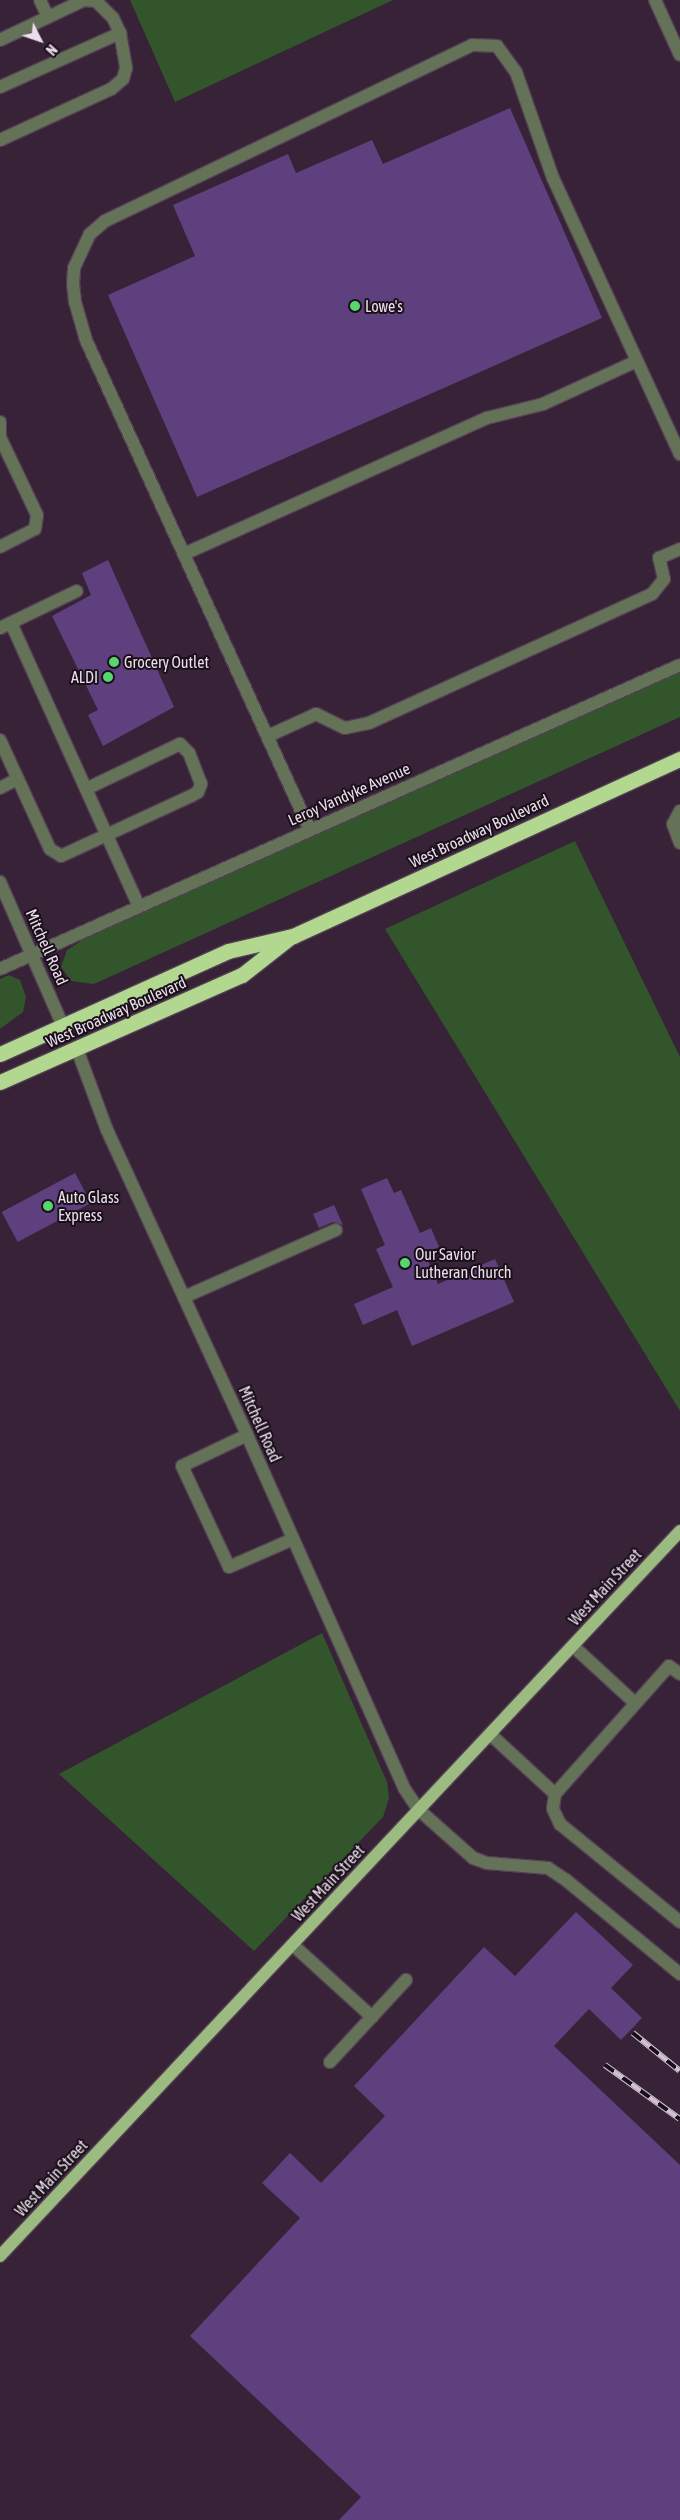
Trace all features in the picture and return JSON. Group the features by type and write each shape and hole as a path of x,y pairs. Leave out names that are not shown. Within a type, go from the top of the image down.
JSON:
{"highway":[{"name":"West Broadway Boulevard","path":"0,1054 228,950 293,936 680,759"},
{"name":"West Broadway Boulevard","path":"0,1082 242,975 293,936"}],"main road":[{"name":"West Main Street","path":"0,2256 680,1532"}],"street":[{"path":"40,0 48,17"},
{"path":"0,40 84,0 96,1 114,18 125,53 124,78 111,89 0,140"},
{"path":"655,0 679,48"},
{"path":"0,87 120,33"},
{"path":"310,830 86,340 75,302 73,284 81,247 90,234 105,221 472,45 497,46 516,72 553,178 680,454"},
{"path":"184,554 487,418 543,404 637,361"},
{"path":"0,422 0,437 37,515 37,524 29,534 0,547"},
{"path":"268,736 316,714 345,728 369,724 652,594 664,579 659,558 680,549"},
{"path":"77,591 5,625 86,789 139,906"},
{"name":"Leroy Vandyke Avenue","path":"0,969 680,665"},
{"path":"0,740 54,854 72,854 198,792 200,774 186,746 180,744 86,789"},
{"path":"0,788 18,779"},
{"path":"680,811 673,824 680,843"},
{"name":"Mitchell Road","path":"0,882 63,1026"},
{"name":"Mitchell Road","path":"77,1049 107,1130 294,1539 404,1788 419,1810 473,1858 487,1863 548,1868 566,1880 680,1974"},
{"path":"184,1297 336,1230"},
{"path":"247,1435 182,1466 229,1567 294,1539"},
{"path":"572,1646 636,1703"},
{"path":"680,1674 669,1666 555,1794 553,1809 560,1824 680,1922"},
{"path":"490,1734 555,1794"},
{"path":"293,1945 372,2017"},
{"path":"330,2062 406,1980"}],"green space":[{"path":"130,0 393,0 175,102"},
{"path":"680,668 680,717 94,984 71,981 61,967 67,950 84,939"},
{"path":"575,841 680,1057 680,1411 385,929"},
{"path":"9,975 20,980 26,997 23,1012 0,1029 0,979"},
{"path":"322,1633 387,1782 389,1798 383,1817 254,1951 59,1774"}],"building":[{"name":"Lowe's","path":"510,108 602,318 197,497 108,295 195,256 173,205 288,154 296,173 372,140 383,164"},
{"name":"Grocery Outlet","path":"108,560 174,707 103,746 88,715 98,710 52,616 91,595 82,573"},
{"path":"75,1173 91,1203 18,1242 2,1212"},
{"name":"Our Savior Lutheran Church","path":"387,1178 394,1193 401,1190 420,1233 431,1228 439,1247 425,1253 438,1284 495,1259 514,1302 412,1346 397,1310 363,1325 354,1304 393,1287 376,1249 385,1245 361,1189"},
{"path":"334,1205 343,1225 333,1222 319,1228 313,1214"},
{"path":"576,1912 633,1965 611,1988 642,2018 621,2040 589,2009 554,2046 680,2165 680,2520 339,2520 361,2497 190,2336 300,2218 262,2183 290,2153 321,2183 385,2116 354,2086 484,1947 515,1976"}],"railway":[{"path":"633,2033 680,2071"},
{"path":"605,2065 680,2119"}],"place":[{"name":"Lowe's","path":"355,306"},
{"name":"Grocery Outlet","path":"114,662"},
{"name":"ALDI","path":"108,677"},
{"name":"Auto Glass Express","path":"48,1206"},
{"name":"Our Savior Lutheran Church","path":"405,1263"}]}
